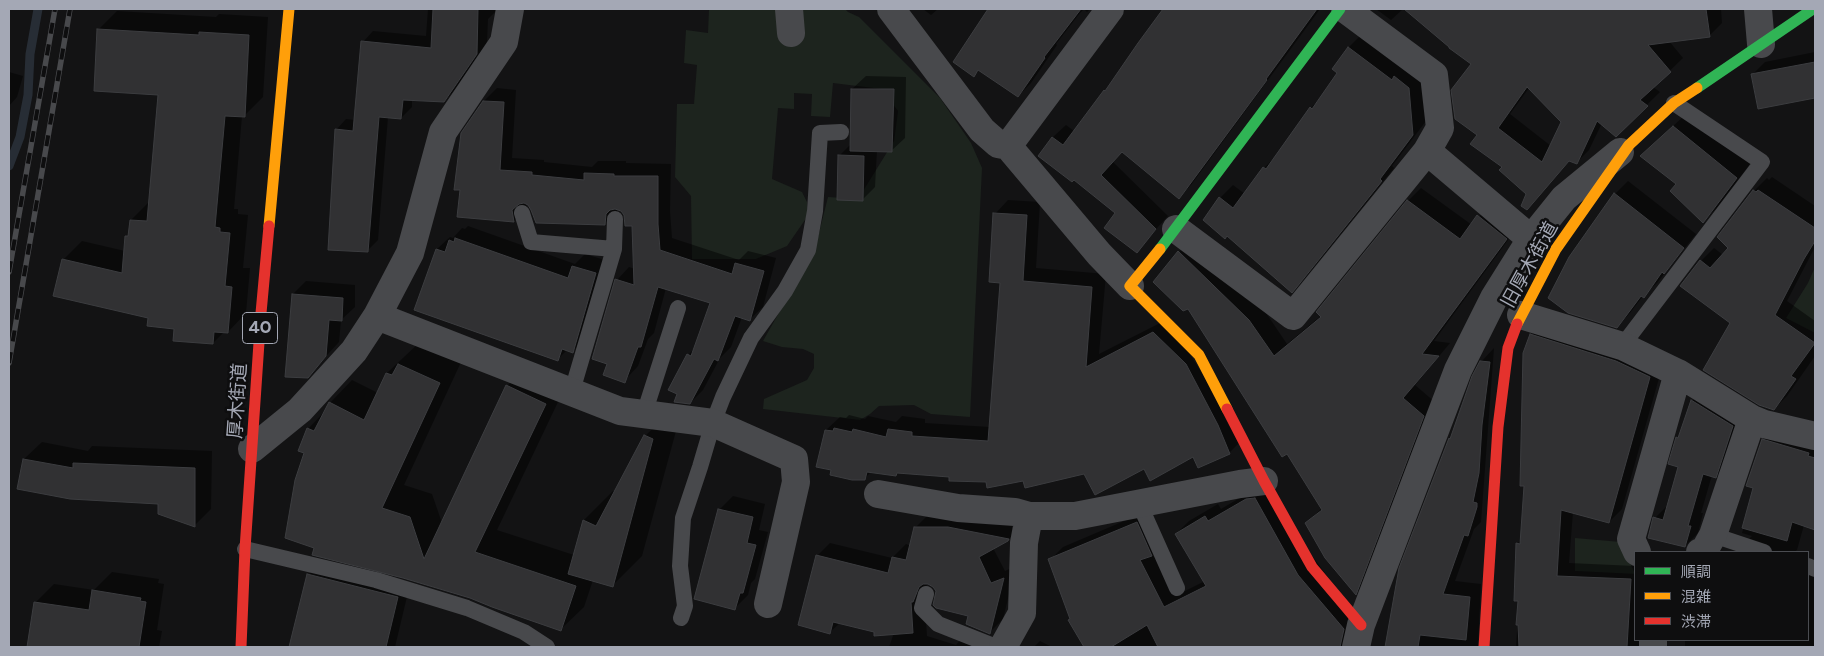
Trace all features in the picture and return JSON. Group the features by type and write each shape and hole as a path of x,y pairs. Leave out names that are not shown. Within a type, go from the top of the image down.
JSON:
{"street":[{"name":"厚木街道","path":"241,647 245,549 261,313 289,9"},
{"path":"252,449 300,410 354,351 377,316 410,253 443,132 504,42 510,9"},
{"path":"891,9 982,130 998,144 1008,146 1099,254 1199,355 1264,481 1314,570 1358,636"},
{"path":"1008,146 1110,9"},
{"path":"1130,286 1176,229 1340,9"},
{"path":"1176,229 1293,316 1427,151 1440,128 1434,75 1345,9"},
{"path":"1758,9 1761,44"},
{"name":"旧厚木街道","path":"1484,647 1498,427 1508,348 1521,315 1556,249 1629,145 1674,103 1813,9"},
{"path":"1358,636 1458,370 1494,298 1531,239 1564,198 1629,145"},
{"path":"1427,151 1531,239"},
{"path":"1521,315 1622,346 1678,372 1752,419 1764,424 1815,436"},
{"path":"377,316 620,411 713,423 794,459 796,482 768,604"},
{"path":"1636,551 1630,539 1678,372"},
{"path":"1707,544 1752,419"},
{"path":"878,494 958,508 1015,512 1029,516 1075,516 1264,481"},
{"path":"1003,647 1022,613 1024,543 1029,516"}],"lane":[{"path":"1622,346 1762,162 1674,103"},
{"path":"681,618 685,606 680,566 682,518 700,468 713,423 750,338 786,291 808,250 815,211 820,133 841,132"},
{"path":"522,213 531,242 614,249"},
{"path":"572,391 614,249 614,219"},
{"path":"644,414 678,308"},
{"path":"1139,503 1178,588"},
{"path":"1707,544 1757,551"},
{"path":"245,549 376,580 466,608 524,632 547,647"},
{"path":"926,594 922,608 938,624 996,647"}],"shaded area":[{"path":"709,9 845,9 859,17 940,98 971,143 982,168 970,417 931,414 914,405 879,406 860,420 763,409 764,399 807,380 814,368 814,354 803,349 782,347 763,341 815,249 828,197 858,199 894,141 898,111 881,89 833,83 830,117 811,116 812,94 794,93 794,109 778,108 772,179 802,192 807,202 807,217 787,246 756,259 692,259 691,196 675,177 677,104 694,104 697,65 684,63 686,30 708,33"},
{"path":"1815,267 1815,333 1786,318 1808,283"},
{"path":"1575,538 1621,542 1634,574 1575,571"}],"building":[{"path":"433,9 478,9 477,54 444,102 403,100 401,119 379,117 368,252 328,250 335,129 353,131 361,41 431,48"},
{"path":"988,9 1081,9 1044,57 1018,97 978,70 974,77 953,62"},
{"path":"1163,9 1317,9 1179,199 1122,152 1101,175 1156,229 1137,253 1104,228 1115,213 1074,180 1072,182 1038,156 1052,137 1063,145 1105,91"},
{"path":"1404,9 1706,9 1710,37 1648,45 1671,72 1640,100 1648,106 1616,137 1597,121 1577,164 1569,161 1527,210 1521,206 1526,194 1499,170 1502,167 1470,144 1477,135 1455,119 1451,90 1471,64","holes":["1527,87 1561,122 1542,162 1498,128"]},
{"path":"97,29 199,35 199,32 249,35 245,117 225,116 215,227 220,228 220,232 230,233 225,286 232,287 228,333 214,332 213,344 173,341 174,329 147,326 148,318 53,296 62,259 122,273 125,236 128,236 130,220 147,221 158,95 94,91"},
{"path":"1348,47 1392,80 1394,76 1409,88 1413,135 1380,179 1382,181 1292,293 1227,236 1225,239 1203,220 1219,197 1233,208 1263,167 1266,169 1337,73 1332,69"},
{"path":"1815,62 1815,98 1758,109 1751,74"},
{"path":"851,89 894,89 892,152 850,151"},
{"path":"483,101 504,102 500,170 532,172 532,175 584,180 584,173 614,174 614,176 658,176 660,250 732,274 735,263 764,271 750,321 735,316 718,361 714,359 690,404 674,402 677,394 668,390 687,354 691,356 710,303 658,287 641,347 638,347 625,383 603,375 607,364 592,359 615,279 634,285 632,226 625,226 624,215 621,211 610,210 606,214 605,225 536,223 528,205 524,203 519,204 512,210 514,222 457,217 460,190 454,190 461,133"},
{"path":"1673,126 1737,178 1703,223 1670,191 1676,184 1640,156"},
{"path":"838,155 864,156 863,201 837,200"},
{"path":"1753,190 1756,192 1758,190 1815,228 1815,241 1775,315 1815,343 1791,376 1796,379 1774,410 1759,405 1703,370 1730,323 1680,286 1700,260 1710,268 1728,248 1717,237"},
{"path":"1614,193 1684,248 1664,274 1662,272 1644,298 1641,296 1617,328 1568,313 1548,298 1569,257"},
{"path":"1407,200 1460,239 1477,215 1507,239 1422,354 1439,356 1403,398 1424,416 1356,595 1325,558 1305,523 1322,510 1287,454 1282,457 1188,309 1183,311 1153,282 1178,251 1249,320 1274,356 1321,317 1316,312"},
{"path":"993,213 1027,215 1023,281 1092,287 1086,367 1153,332 1186,364 1218,425 1230,454 1198,468 1193,457 1150,481 1144,469 1095,495 1084,474 1025,488 1023,481 987,488 986,482 949,481 949,477 897,473 896,476 867,472 865,480 852,480 830,475 831,470 816,467 825,430 833,431 834,428 852,432 853,429 886,437 888,429 912,432 912,436 988,441 1000,283 989,282"},
{"path":"455,238 568,278 572,266 596,273 573,353 562,349 558,361 414,310 436,249 445,252 449,240 454,242"},
{"path":"292,294 343,298 342,321 329,320 326,356 308,378 285,377"},
{"path":"1530,334 1616,361 1650,377 1609,523 1561,510 1557,576 1631,579 1627,647 1519,647 1518,625 1516,625 1518,601 1514,601 1516,543 1520,544 1524,486 1520,486 1523,353"},
{"path":"1480,361 1490,362 1482,425 1479,473 1473,502 1477,503 1477,507 1468,536 1464,535 1443,594 1470,597 1466,640 1420,635 1418,647 1385,647 1399,568 1450,439 1472,376"},
{"path":"398,364 440,383 382,508 410,517 424,559 506,385 546,404 475,552 576,586 561,631 470,598 403,578 312,555 314,548 285,538 295,480 304,453 298,451 307,428 314,431 329,402 364,420 386,373 392,375"},
{"path":"1691,400 1733,426 1716,478 1703,474 1688,526 1691,526 1685,547 1648,538 1653,517 1663,520 1678,467 1668,464 1676,437 1678,438"},
{"path":"644,435 653,439 613,587 568,574 583,520 596,526"},
{"path":"1762,439 1809,453 1808,456 1815,458 1815,530 1792,522 1787,541 1742,528 1753,488 1746,486"},
{"path":"23,459 73,468 73,463 195,468 195,527 158,514 158,504 70,499 17,489"},
{"path":"1255,498 1298,575 1344,629 1340,647 1158,647 1147,625 1111,647 1084,647 1068,620 1070,619 1048,559 1137,522 1152,556 1140,560 1164,607 1206,586 1175,534 1205,516 1208,521 1246,499"},
{"path":"718,509 753,517 747,543 756,545 743,593 740,593 735,610 694,599"},
{"path":"914,527 948,527 1009,539 979,557 991,583 1004,578 990,634 966,624 968,616 936,608 933,605 936,591 928,584 923,584 919,587 913,602 911,602 913,633 874,636 874,632 833,622 830,634 798,625 816,555 888,573 892,557 906,560"},
{"path":"307,574 398,597 386,647 289,647"},
{"path":"92,590 141,598 140,601 146,602 139,647 27,647 34,602 89,610"}],"waterway":[{"path":"9,166 20,137 28,95 30,54 38,9"}],"railway":[{"path":"9,272 55,9"},
{"path":"9,363 70,9"}],"traffic: fast":[{"path":"1160,249 1340,9"},
{"path":"1697,88 1813,9"}],"traffic: slow":[{"path":"269,226 289,9"},
{"path":"1517,324 1556,249 1629,145 1674,103 1697,88"},
{"path":"1160,249 1130,286 1199,355 1227,409"}],"traffic: jam":[{"path":"241,647 245,549 261,313 269,226"},
{"path":"1484,647 1498,427 1508,348 1517,324"},
{"path":"1227,409 1264,481 1312,567 1361,625"}]}
